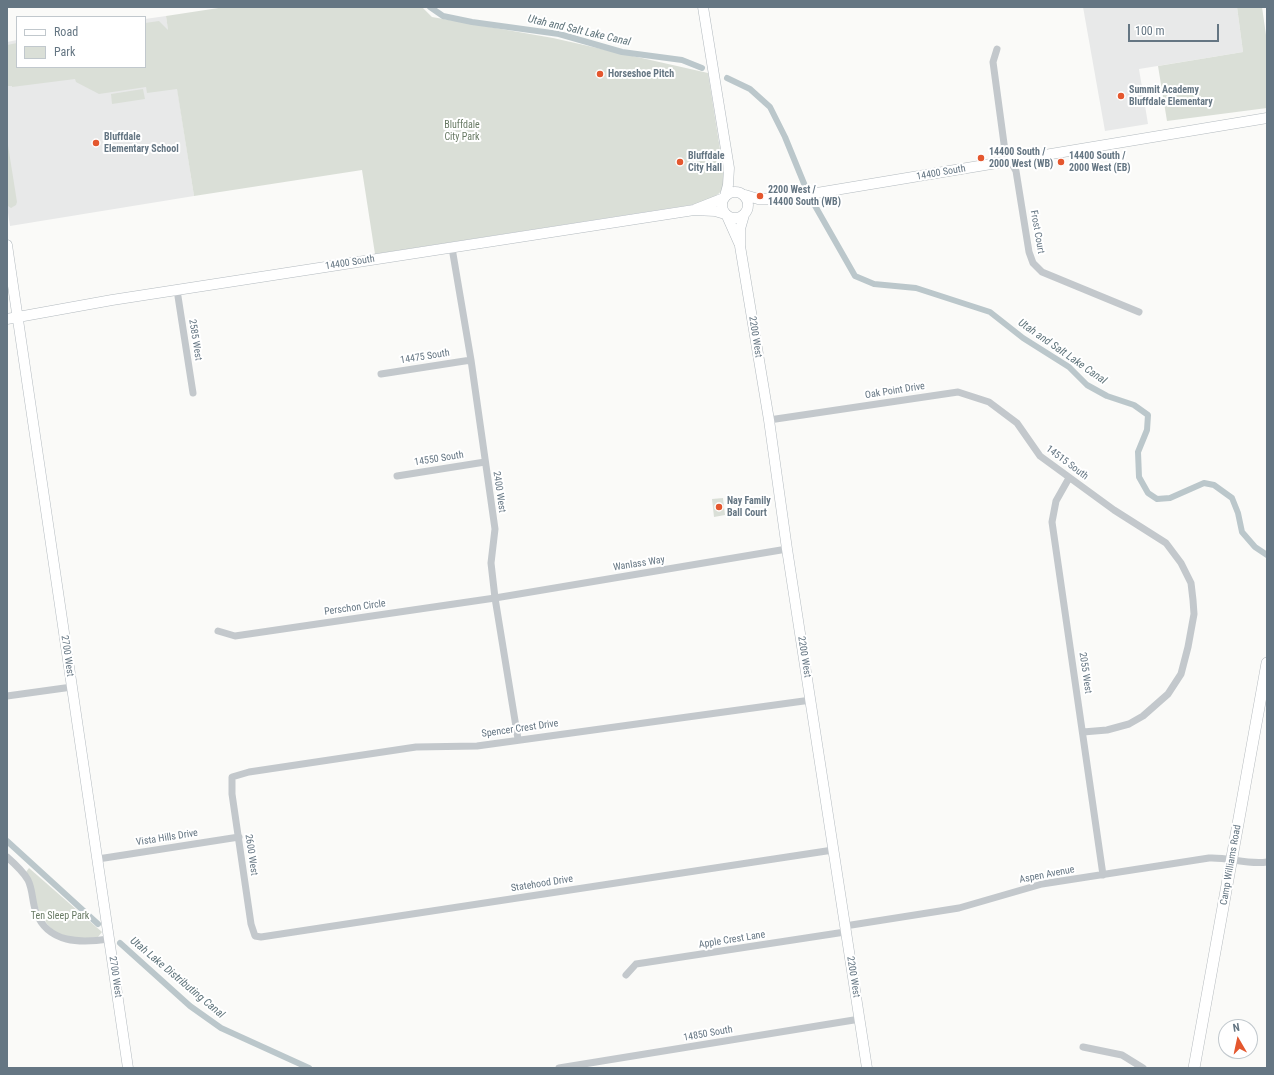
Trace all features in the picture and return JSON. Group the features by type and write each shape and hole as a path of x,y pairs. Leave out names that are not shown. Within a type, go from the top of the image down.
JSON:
{"main road":[{"name":"Camp Williams Road","path":"1194,1068 1267,663"}],"street":[{"path":"703,7 729,168 728,185 722,207 726,215 736,218 745,214 748,203 729,168"},
{"name":"Frost Court","path":"996,49 992,62 1005,151 1016,171 1029,252 1033,263 1042,272 1139,312"},
{"name":"14400 South","path":"743,194 758,199 780,199 1267,118"},
{"path":"724,197 732,192 743,194"},
{"name":"14400 South","path":"694,210 724,197"},
{"name":"14400 South","path":"745,214 780,199"},
{"name":"14400 South","path":"12,318 177,290 694,210 715,211 726,215"},
{"name":"2200 West","path":"745,214 740,228 740,246 769,420 832,850 867,1068"},
{"name":"2200 West","path":"726,215 740,246"},
{"name":"2700 West","path":"7,245 12,318 72,687 128,1068"},
{"name":"2400 West","path":"452,248 471,360 495,529 491,563 495,598 518,739"},
{"name":"2585 West","path":"177,290 193,393"},
{"name":"14475 South","path":"381,374 471,360"},
{"name":"Oak Point Drive","path":"769,420 958,392 990,402 1017,423"},
{"name":"14515 South","path":"1017,423 1040,456 1114,510 1166,543 1181,563 1191,582 1194,614 1185,662 1181,674 1168,694 1156,707 1129,724 1107,730 1083,732"},
{"name":"14550 South","path":"397,476 485,462"},
{"name":"2055 West","path":"1069,478 1056,501 1052,522 1103,875"},
{"name":"Wanlass Way","path":"495,598 787,549"},
{"name":"Perschon Circle","path":"218,631 235,636 495,598"},
{"path":"7,696 72,687"},
{"name":"Spencer Crest Drive","path":"232,777 249,772 416,747 477,746 518,739 811,700"},
{"name":"2600 West","path":"232,777 232,794 250,918 255,936"},
{"name":"Vista Hills Drive","path":"98,859 239,837"},
{"name":"Statehood Drive","path":"255,936 273,935 832,850"},
{"path":"7,857 24,873 28,880 37,914 51,932 71,941 88,942 110,939"},
{"name":"Aspen Avenue","path":"845,929 959,908 1042,884 1209,858 1254,864 1267,862"},
{"name":"Apple Crest Lane","path":"626,975 636,964 845,929"},
{"name":"14850 South","path":"560,1068 860,1019"},
{"path":"1083,1047 1122,1055 1143,1068"}],"shaded area":[{"name":"Summit Academy Bluffdale Elementary","path":"1083,7 1237,7 1243,52 1139,69 1148,124 1105,131"},
{"name":"Bluffdale Elementary School","path":"166,16 194,196 10,226 7,206 7,42 16,40 16,68 146,68 146,19"}],"green space":[{"name":"Bluffdale City Park","path":"225,7 422,7 432,17 553,38 708,73 725,183 723,188 716,196 703,203 375,254 362,170 194,196 177,89 147,93 146,87 99,94 76,82 75,79 12,87 7,86 7,45 16,43 16,68 146,68 146,23 159,21 168,30 166,16"},
{"path":"1237,7 1262,7 1267,42 1267,108 1167,121 1158,66 1243,52"},
{"path":"143,89 145,99 112,104 111,94"},
{"path":"7,139 17,202 16,205 11,208 8,206 7,201"},
{"name":"Nay Family Ball Court","path":"723,498 725,515 714,517 712,499"},
{"name":"Ten Sleep Park","path":"29,868 102,932 98,937 80,938 66,936 55,931 47,924 41,914 26,872"}],"waterway":[{"name":"Utah and Salt Lake Canal","path":"430,7 443,16 472,22 559,34 622,52 682,60 702,68"},
{"name":"Utah and Salt Lake Canal","path":"727,78 750,89 770,107 785,137 805,186"},
{"name":"Utah and Salt Lake Canal","path":"814,204 855,276 874,284 916,288 990,312 1023,338 1069,367 1087,385 1107,396 1134,405 1148,415 1147,430 1138,452 1139,477 1148,493 1157,499 1170,498 1204,483 1214,485 1232,498 1238,513 1242,532 1255,547 1267,555"},
{"name":"Utah Lake Distributing Canal","path":"7,841 98,924"},
{"name":"Utah Lake Distributing Canal","path":"120,943 190,1006 221,1028 309,1068"}],"place":[{"name":"Horseshoe Pitch","path":"600,74"},
{"name":"Summit Academy Bluffdale Elementary","path":"1121,96"},
{"name":"Bluffdale Elementary School","path":"96,143"},
{"name":"14400 South / 2000 West (WB)","path":"981,158"},
{"name":"Bluffdale City Hall","path":"680,162"},
{"name":"14400 South / 2000 West (EB)","path":"1061,162"},
{"name":"2200 West / 14400 South (WB)","path":"760,196"},
{"name":"Nay Family Ball Court","path":"719,507"}]}
